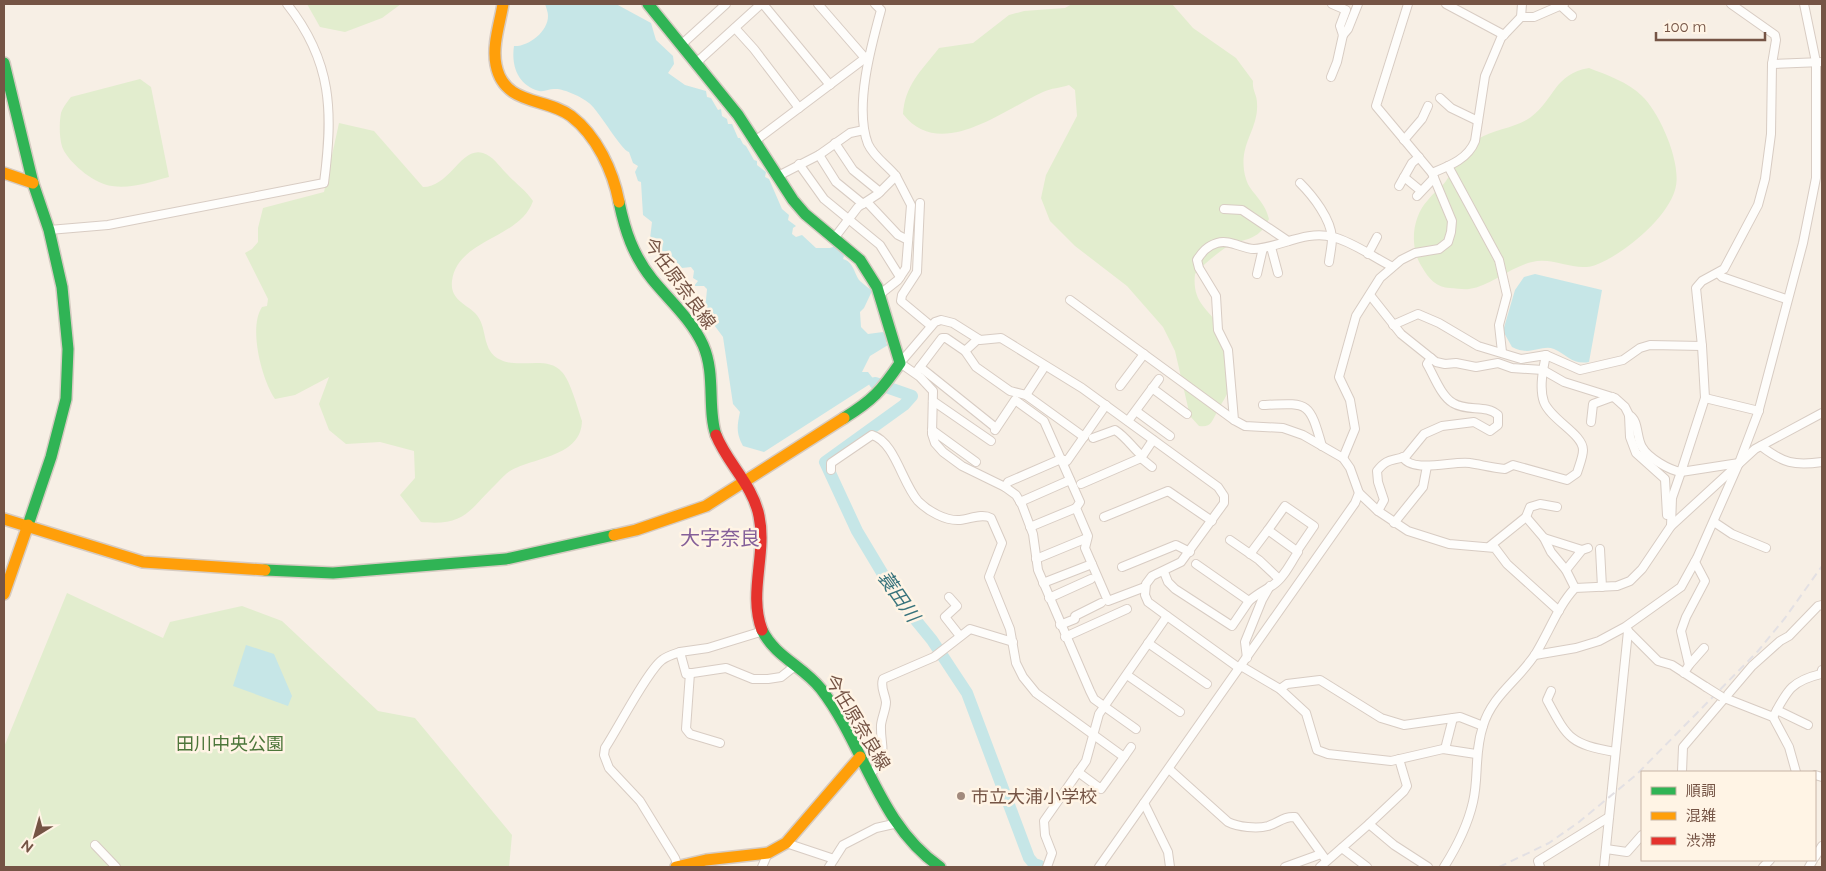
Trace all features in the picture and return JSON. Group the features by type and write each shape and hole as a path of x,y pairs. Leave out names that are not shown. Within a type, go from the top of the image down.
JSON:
{"street":[{"path":"49,230 108,225 324,183 328,146 327,87 322,67 301,22 287,4"},
{"name":"今任原奈良線","path":"503,4 494,57 498,73 512,93 524,100 555,107 579,122 603,157 614,182 629,242 663,293 700,338 706,352 715,431 719,444 744,481 759,512 761,530 757,604 763,631 779,653 819,687 898,823 918,850 940,867"},
{"path":"648,4 682,45 755,141 805,214 835,237 860,260 879,295 900,363"},
{"path":"682,45 726,4"},
{"path":"696,63 762,4 830,85"},
{"path":"818,4 866,57"},
{"path":"1332,4 1346,10 1340,26 1343,35"},
{"path":"1331,77 1343,35 1348,29 1358,4"},
{"path":"1343,458 1354,428 1350,400 1339,377 1340,366 1356,316 1380,278 1391,266 1415,253 1439,249 1448,242 1452,221 1433,175 1376,106 1408,4"},
{"path":"1446,4 1504,35"},
{"path":"1404,177 1419,194 1433,175 1472,150 1485,76 1504,35 1521,17 1522,4"},
{"path":"1671,526 1672,498 1705,398 1696,288 1702,281 1724,269 1758,205 1765,179 1771,134 1772,64 1776,40 1775,35 1731,4"},
{"path":"1535,655 1576,648 1599,641 1626,629 1681,587 1714,522 1739,463 1759,411 1786,299 1803,243 1819,179 1819,62 1804,4"},
{"path":"1521,17 1534,17 1562,5 1572,16"},
{"path":"879,295 900,277 906,268 911,205 896,176 869,145 864,130 866,57 880,6"},
{"path":"735,28 754,49 799,108"},
{"path":"755,141 866,57"},
{"path":"1772,64 1819,62"},
{"path":"4,63 33,183 49,230 62,296 68,349 66,399 51,457 4,594"},
{"path":"1440,98 1450,108 1478,121"},
{"path":"1404,140 1422,119 1428,106"},
{"path":"778,176 819,155 850,133 864,130"},
{"path":"835,143 853,170 880,192"},
{"path":"819,155 836,182 865,203 898,234 908,240"},
{"path":"1399,186 1412,164 1419,157"},
{"path":"799,164 824,199 880,245 900,277"},
{"path":"1448,166 1499,260 1507,295 1499,325 1502,352"},
{"path":"4,173 33,183"},
{"path":"835,237 849,218 896,176"},
{"path":"1300,183 1318,206 1332,237 1329,262"},
{"path":"920,203 917,272 902,295 901,301 931,326"},
{"path":"1224,209 1242,210 1288,241"},
{"path":"1234,420 1228,350 1218,330 1216,296 1199,268 1197,260 1202,252 1217,243 1233,243 1250,249 1267,248 1307,235 1332,237 1391,266"},
{"path":"1368,254 1377,236"},
{"path":"1267,248 1278,273"},
{"path":"1257,274 1267,248"},
{"path":"1718,273 1722,277 1786,299"},
{"path":"1370,295 1401,334 1431,358 1445,364 1456,363 1476,367 1498,363 1512,368 1543,370 1564,382 1612,397 1625,407 1635,421 1639,440 1648,455 1675,471 1681,472 1739,463"},
{"path":"1070,300 1234,420 1245,426 1283,428 1343,458 1350,468 1359,493 1394,523 1425,538 1449,544 1470,547 1490,546 1495,548 1507,564 1559,611"},
{"path":"1393,325 1418,314 1439,323 1478,346 1521,359 1546,355 1580,370 1623,360 1640,348 1650,345 1702,346"},
{"path":"4,519 143,562 226,569 333,573 506,559 636,530 706,506 872,400 882,390 900,363 931,326 935,322 946,320 978,339 986,341 1000,338 1106,405 1218,487 1224,496 1224,504 1181,562 1164,572 1152,576 1145,587 1145,595 1148,602 1240,667 1280,689 1306,713 1317,750 1373,760 1399,759 1445,749 1476,754"},
{"path":"918,370 942,338 946,338 965,351 976,367 1010,391 1026,395 1084,437"},
{"path":"965,351 978,339"},
{"path":"1120,386 1144,354"},
{"path":"1378,511 1384,500 1378,482 1377,470 1390,458 1403,457 1410,462 1427,466 1470,462 1505,469 1513,465 1567,480 1577,473 1583,450 1581,443 1552,415 1544,401 1543,370 1546,355"},
{"path":"1403,457 1424,434 1442,426 1474,422 1490,431 1498,426 1498,415 1493,411 1459,406 1451,402 1427,364 1431,358"},
{"path":"900,363 918,370 996,429 1014,400 1044,421 1080,502 1076,508 1030,527"},
{"path":"1026,395 1045,366"},
{"path":"918,370 930,385 933,401 932,430 935,442 943,452 975,474 1005,487 1020,502 1030,527 1038,570 1060,625 1094,699 1136,729"},
{"path":"1128,421 1159,378"},
{"path":"1152,388 1187,414"},
{"path":"1590,422 1593,404 1612,397"},
{"path":"1705,398 1759,411"},
{"path":"933,401 991,441"},
{"path":"1263,405 1296,403 1305,406 1313,418 1322,446"},
{"path":"1005,487 1008,482 1061,459 1067,461 1106,405"},
{"path":"1136,411 1170,436"},
{"path":"1575,588 1617,586 1630,580 1642,569 1671,526 1739,463 1761,446 1822,413"},
{"path":"1629,415 1630,438 1636,453 1665,478 1667,518 1671,526"},
{"path":"932,430 976,462"},
{"path":"1094,438 1115,430 1126,438 1132,448 1152,467"},
{"path":"831,470 831,462 872,435 886,443 912,493 930,510 954,520 983,516 990,518 1002,543 989,578 1007,621 1016,663 1036,693 1124,757"},
{"path":"1081,484 1141,457 1153,440"},
{"path":"1761,446 1778,460 1804,465 1822,462"},
{"path":"1394,523 1423,486 1427,466"},
{"path":"1020,502 1070,480"},
{"path":"1104,516 1168,491 1212,521"},
{"path":"1099,867 1355,503 1359,493"},
{"path":"1490,546 1526,516 1528,510 1534,505 1558,507"},
{"path":"1164,572 1168,582 1175,589 1232,626 1249,600 1264,588 1280,579 1314,526 1285,506 1250,554"},
{"path":"1076,508 1087,538 1085,548 1108,601 1145,587"},
{"path":"1526,516 1566,570 1575,588"},
{"path":"1714,522 1732,534 1766,548"},
{"path":"1268,530 1297,551"},
{"path":"1036,560 1087,538"},
{"path":"1544,538 1585,549 1566,570"},
{"path":"1230,540 1280,579"},
{"path":"1122,567 1176,546 1190,552"},
{"path":"1600,549 1602,587"},
{"path":"1689,665 1682,631 1686,617 1705,581 1695,562"},
{"path":"1043,583 1092,564"},
{"path":"1196,564 1249,600"},
{"path":"1049,598 1092,579"},
{"path":"1247,658 1245,642 1262,600 1270,586"},
{"path":"1444,867 1467,820 1474,800 1476,754 1483,726 1497,698 1535,655 1559,611 1575,588"},
{"path":"949,597 957,606 945,616 960,636"},
{"path":"1060,625 1075,619 1075,616 1101,603"},
{"path":"1682,771 1683,747 1724,697 1752,666 1780,641 1789,636 1818,606 1822,605"},
{"path":"1066,637 1127,609"},
{"path":"1047,867 1052,853 1043,828 1044,821 1086,761 1098,717 1167,616"},
{"path":"870,774 880,765 884,752 881,725 886,702 881,685 883,679 934,657 970,629 976,629 1013,642"},
{"path":"1626,629 1658,661 1672,665 1724,697 1808,725"},
{"path":"1604,867 1626,629"},
{"path":"763,631 708,648 680,652 660,660 606,748 604,755 610,768 640,802 675,858 677,867 706,860 768,853 786,843 860,757"},
{"path":"1148,644 1207,684"},
{"path":"1684,673 1704,648"},
{"path":"680,652 686,674 726,668 753,679 768,679 781,677 795,666"},
{"path":"1797,771 1775,713 1785,693 1798,681 1822,673"},
{"path":"690,674 686,729 690,734 720,743"},
{"path":"1126,675 1180,712"},
{"path":"1280,689 1296,682 1320,680 1381,718 1391,722 1404,725 1460,717 1483,726"},
{"path":"1551,691 1547,700 1563,731 1573,740 1586,747 1615,752"},
{"path":"1445,749 1453,718"},
{"path":"1078,772 1101,789 1131,747"},
{"path":"1320,867 1404,791 1406,786 1399,759"},
{"path":"1169,769 1228,822 1236,826 1268,826 1285,818 1295,817 1326,860"},
{"path":"1144,802 1168,852 1170,867"},
{"path":"1540,867 1538,861 1608,818"},
{"path":"829,867 843,845 876,828 898,823"},
{"path":"1369,824 1394,846 1428,867"},
{"path":"1606,849 1626,852 1641,836"},
{"path":"786,843 834,859"},
{"path":"96,845 116,867"},
{"path":"1342,848 1366,867"},
{"path":"762,867 768,853"},
{"path":"1285,867 1320,854"}],"green space":[{"path":"307,4 401,4 382,18 345,32 320,27"},
{"path":"1072,4 1172,4 1193,28 1236,58 1253,81 1257,100 1257,113 1246,147 1244,167 1248,184 1264,206 1269,219 1265,227 1255,236 1225,248 1195,274 1198,298 1225,334 1230,350 1232,367 1227,394 1212,421 1206,426 1199,426 1190,416 1175,351 1163,327 1127,286 1075,246 1050,221 1041,198 1046,175 1077,116 1075,90 1069,85 1046,91 991,120 953,133 935,133 918,128 903,114 904,104 911,86 920,71 939,48 973,43 1009,15 1024,11 1065,8"},
{"path":"1589,68 1617,79 1636,91 1656,114 1668,140 1676,167 1677,179 1671,201 1654,223 1632,243 1609,259 1590,267 1549,261 1532,262 1524,264 1485,284 1469,289 1445,288 1437,284 1424,271 1415,250 1414,241 1418,215 1430,197 1446,181 1464,153 1473,143 1491,133 1525,121 1539,110 1562,81 1577,71"},
{"path":"140,79 151,87 169,177 133,186 105,185 85,173 73,163 64,151 60,132 61,113 71,97"},
{"path":"339,123 374,131 423,187 441,181 468,155 475,152 483,153 493,159 533,201 526,214 516,224 476,247 465,256 456,267 452,281 453,292 479,319 487,345 494,356 508,362 549,364 562,372 571,388 582,421 580,433 574,442 565,449 508,472 465,515 448,522 421,522 400,495 415,478 414,451 380,442 346,444 329,430 319,404 329,377 295,395 275,399 261,367 256,328 258,316 262,307 267,306 268,299 245,253 258,242 258,228 263,208 324,192"},
{"name":"田川中央公園","path":"67,593 163,638 170,622 242,606 282,621 378,711 415,718 512,835 509,867 4,867 4,747"}],"water":[{"path":"545,4 616,4 651,23 656,40 673,56 674,64 668,73 685,85 706,91 707,97 711,98 718,110 721,109 722,116 727,119 728,124 732,124 738,138 746,146 754,160 757,161 757,165 766,172 765,177 769,179 782,209 789,215 788,220 796,226 793,228 792,234 796,237 802,235 816,248 836,246 844,256 843,259 852,265 860,281 872,291 860,312 861,327 868,334 883,332 888,338 886,343 888,345 870,356 862,372 868,372 875,381 884,382 880,387 870,384 764,452 743,446 738,429 740,412 733,404 723,337 700,306 706,300 707,289 704,286 694,286 698,281 693,278 694,271 691,267 682,268 677,263 672,265 650,239 652,222 643,215 641,182 638,181 635,172 638,166 633,163 629,152 625,150 589,103 562,90 539,91 526,84 518,74 514,61 514,46 531,41 545,28 548,16"},
{"path":"1535,274 1602,290 1589,362 1574,361 1549,348 1525,351 1512,347 1503,331 1515,290 1524,277"},
{"path":"246,645 274,654 292,696 288,706 233,686"}],"waterway":[{"name":"蓑田川","path":"875,383 912,396 904,405 825,462 857,531 896,596 932,640 967,693 1029,858 1034,864 1040,866"}],"railway":[{"path":"1499,867 1549,843 1579,822 1636,775 1758,651 1785,618 1822,566"}],"traffic: fast":[{"path":"648,4 738,115 793,200 805,214 860,260 877,287 900,363 876,394 844,418"},
{"path":"4,63 33,183 49,230 62,287 68,349 66,399 51,457 28,525"},
{"path":"619,202 627,233 645,270 686,318 703,345 709,368 713,425 716,435"},
{"path":"265,570 333,573 506,559 614,535"},
{"path":"762,630 774,647 821,689 836,711 887,807 901,829 919,849 940,867"}],"traffic: slow":[{"path":"503,4 495,50 496,65 500,78 508,88 517,94 561,110 580,124 596,144 608,166 619,202"},
{"path":"4,173 33,183"},
{"path":"614,535 636,530 706,506 844,418"},
{"path":"4,519 143,562 265,570"},
{"path":"4,594 28,525"},
{"path":"676,867 706,860 768,853 786,843 860,757"}],"traffic: jam":[{"path":"716,435 746,484 759,516 761,545 757,602 762,630"}],"place":[{"name":"市立大浦小学校","path":"961,796"}],"district":[{"name":"大字奈良","path":"720,538"}]}
